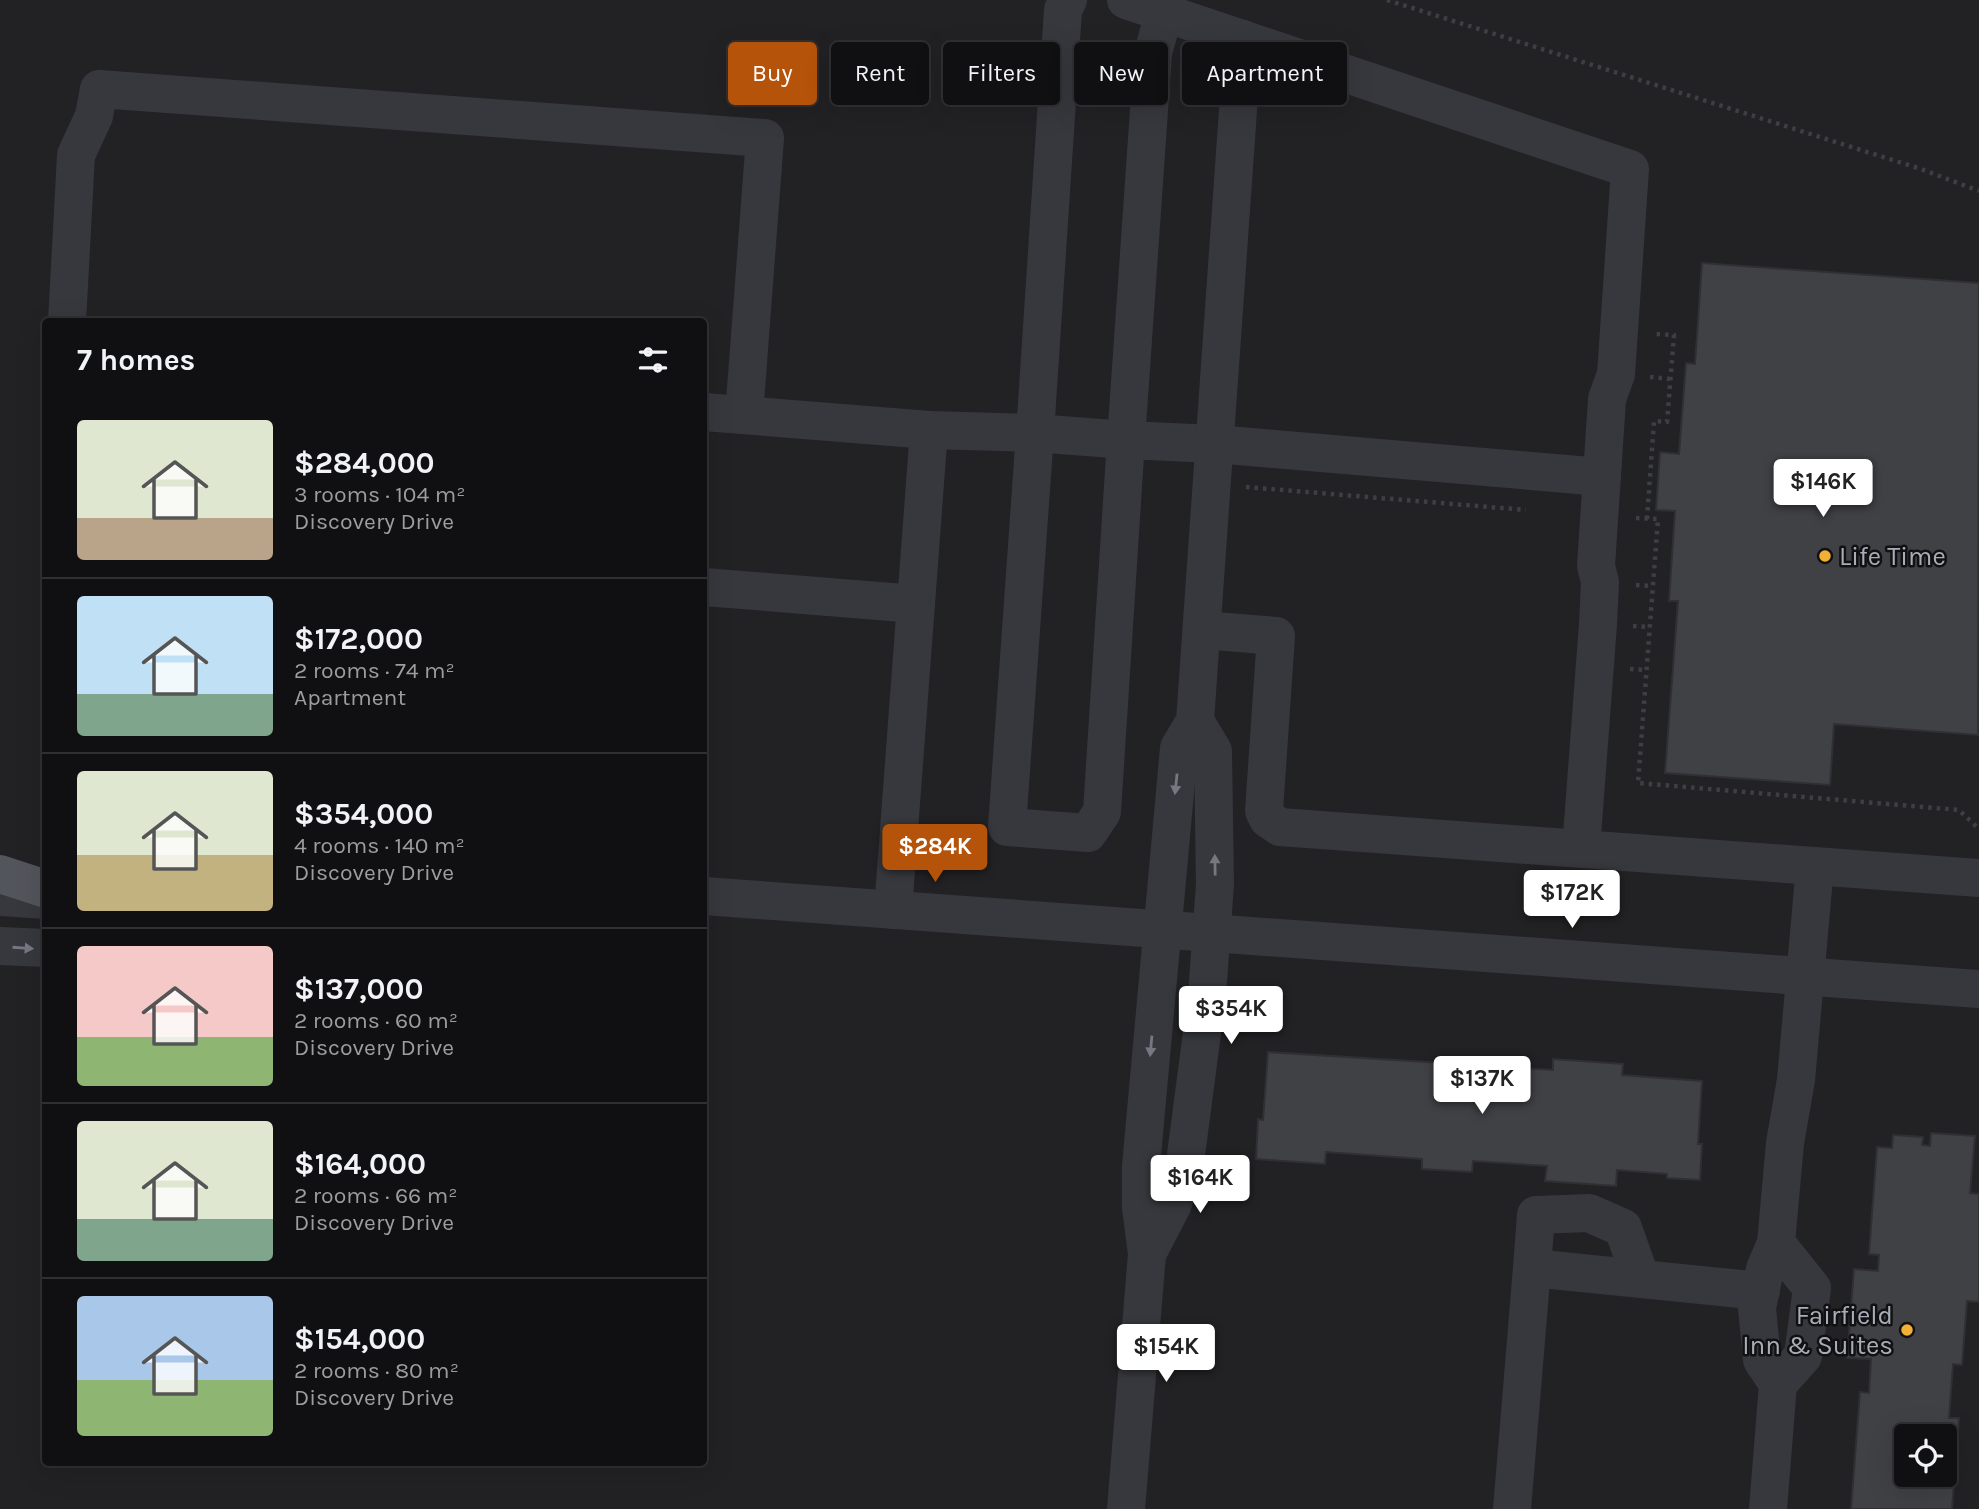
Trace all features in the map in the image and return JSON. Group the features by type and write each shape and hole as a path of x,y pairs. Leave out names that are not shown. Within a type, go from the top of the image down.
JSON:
{"main road":[{"path":"0,874 42,888"}],"street":[{"path":"1068,0 1063,10 1062,23 1007,827 1088,832 1102,812 1153,53 1164,13"},
{"path":"1126,0 1630,169 1616,374 1607,399 1596,566 1600,583 1598,624 1581,849"},
{"path":"1126,1509 1147,1254 1141,1206 1141,1166 1179,748 1195,721 1243,39"},
{"path":"67,318 76,155 94,116 99,89 765,138 744,415"},
{"path":"707,412 929,430 1035,433 1215,444 1602,477"},
{"path":"893,911 929,430"},
{"path":"707,587 916,604"},
{"path":"1202,630 1276,636 1264,811 1268,819 1280,827 1979,878"},
{"path":"1147,1254 1172,1206 1184,1170 1213,933 1213,751 1195,721"},
{"path":"1778,1384 1762,1360 1757,1308 1766,1269 1776,1243 1785,1143 1796,1080 1815,866"},
{"path":"707,896 1979,989"},
{"path":"0,897 42,900"},
{"path":"0,946 42,948"},
{"path":"1512,1509 1536,1215 1589,1213 1623,1228 1642,1279"},
{"path":"1768,1509 1778,1384 1803,1356 1812,1288 1776,1243"},
{"path":"1532,1268 1761,1291"}],"path":[{"path":"1387,0 1908,165 1979,191"},
{"path":"1647,519 1654,421 1667,422 1674,335"},
{"path":"1250,488 1531,511"},
{"path":"1628,517 1658,519 1638,783 1959,810 1979,829"}],"shaded area":[{"path":"0,0 1979,0 1979,1509 0,1509"}],"building":[{"name":"Life Time","path":"1702,263 1979,283 1978,735 1834,724 1830,785 1665,773 1678,601 1669,601 1675,511 1656,510 1660,452 1679,454 1686,363 1695,364"},
{"path":"1268,1052 1553,1070 1553,1059 1623,1064 1622,1075 1702,1081 1698,1144 1702,1144 1700,1180 1617,1170 1616,1186 1545,1181 1547,1166 1473,1161 1472,1172 1422,1169 1422,1159 1326,1152 1325,1164 1256,1159 1258,1119 1263,1120"},
{"name":"Fairfield Inn & Suites","path":"1931,1133 1975,1136 1970,1193 1979,1194 1979,1302 1967,1301 1962,1365 1953,1364 1949,1418 1959,1418 1957,1444 1957,1424 1894,1424 1894,1487 1954,1487 1952,1509 1851,1509 1860,1392 1869,1393 1871,1359 1847,1358 1854,1269 1878,1271 1879,1255 1869,1254 1877,1147 1892,1148 1893,1135 1923,1137 1922,1145 1930,1146"}],"place":[{"name":"Life Time","path":"1825,556"},
{"name":"Fairfield Inn & Suites","path":"1907,1330"}]}
